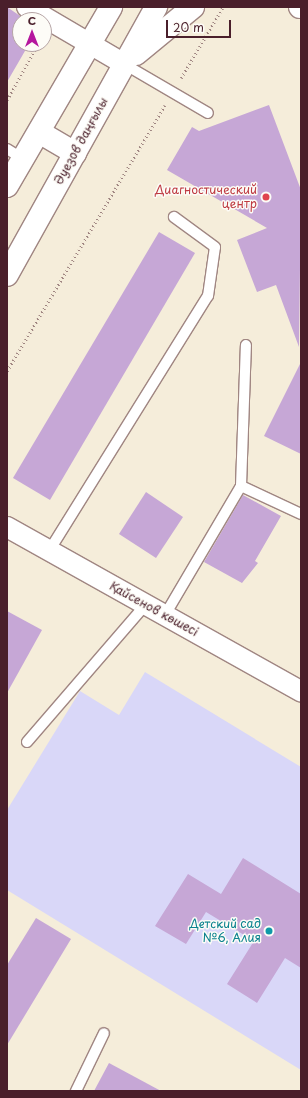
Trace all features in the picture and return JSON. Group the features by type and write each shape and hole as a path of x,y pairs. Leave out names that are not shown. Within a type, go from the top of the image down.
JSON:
{"main road":[{"path":"7,186 15,154 39,132 111,7"},
{"name":"Әуезов даңғылы","path":"7,275 156,7"},
{"path":"124,64 193,7"},
{"path":"39,132 75,153"}],"street":[{"path":"27,7 124,64"},
{"name":"Қайсенов көшесі","path":"7,527 301,691"}],"lane":[{"path":"124,64 208,113"},
{"path":"49,551 208,296 215,247 174,217"},
{"path":"165,615 241,486 246,345"},
{"path":"241,486 301,514"},
{"path":"27,742 146,604"},
{"path":"76,1091 104,1033"}],"path":[{"path":"7,371 223,7"},
{"path":"7,100 34,52"}],"shaded area":[{"path":"145,672 301,767 301,1070 7,890 7,810 80,691 119,715"}],"building":[{"path":"7,7 14,12 12,12 12,52 24,52 7,82"},
{"path":"269,105 301,190 299,347 276,285 257,292 237,240 267,228 167,170 192,127 199,131"},
{"path":"159,232 195,253 50,500 13,478"},
{"path":"301,362 301,454 264,436"},
{"path":"146,492 183,517 156,558 119,534"},
{"path":"243,495 281,516 255,561 258,563 242,583 204,562"},
{"path":"7,611 42,630 7,693"},
{"name":"Детский сад №6, Алия","path":"243,858 301,894 301,968 285,958 257,1003 227,984 254,941 206,912 186,944 155,926 188,874 221,894"},
{"path":"36,918 71,939 7,1045 7,965"},
{"path":"109,1063 161,1091 94,1091"}],"place":[{"name":"Диагностический центр","path":"266,197"},
{"name":"Детский сад №6, Алия","path":"269,931"}]}
